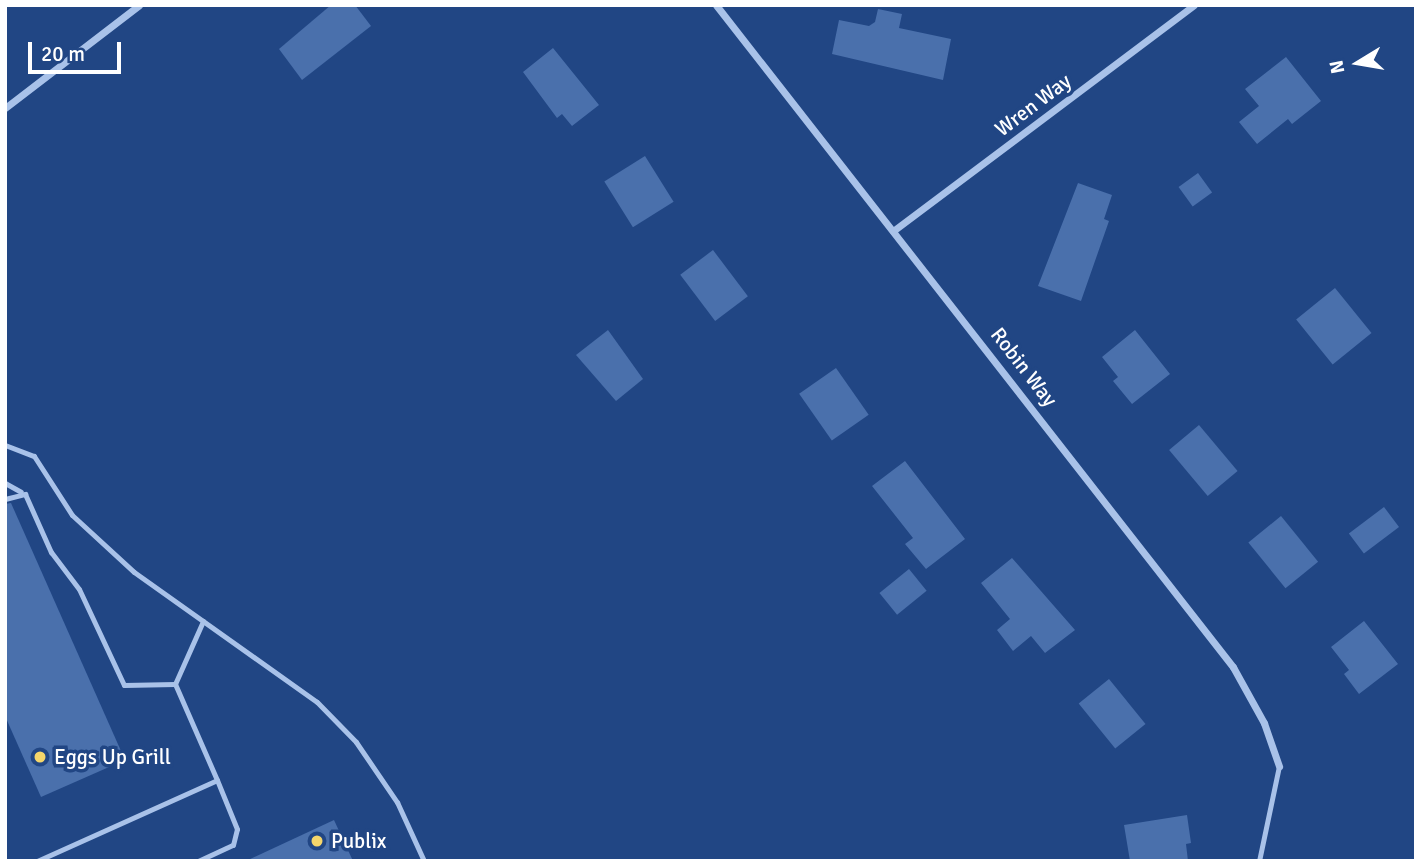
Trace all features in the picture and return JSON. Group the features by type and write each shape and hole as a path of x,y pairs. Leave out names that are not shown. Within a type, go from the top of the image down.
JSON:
{"street":[{"path":"5,108 139,5"},
{"name":"Robin Way","path":"716,5 1233,667 1264,723 1279,766"},
{"name":"Wren Way","path":"893,231 1194,5"}],"lane":[{"path":"5,445 34,456 72,515 134,572 317,702 356,742 397,802 424,861"},
{"path":"5,483 21,492 51,552 79,589 124,685 175,684"},
{"path":"5,499 21,492"},
{"path":"198,861 233,845 237,829 175,684 203,621"},
{"path":"1259,861 1279,766"},
{"path":"37,861 217,780"}],"building":[{"path":"331,5 355,5 371,26 302,80 279,49"},
{"path":"878,9 902,14 899,28 951,39 943,80 832,54 839,20 869,26 875,22"},
{"path":"553,48 599,105 572,126 562,114 557,118 523,72"},
{"path":"1286,57 1321,101 1292,124 1288,119 1257,144 1239,122 1259,106 1245,89"},
{"path":"645,156 674,202 633,227 604,181"},
{"path":"1198,173 1212,192 1193,207 1179,187"},
{"path":"1078,183 1112,195 1104,219 1109,221 1081,301 1038,286"},
{"path":"713,250 748,296 715,321 680,275"},
{"path":"1335,288 1372,333 1333,365 1296,319"},
{"path":"608,330 643,379 616,401 576,355"},
{"path":"1135,330 1170,374 1132,404 1113,381 1118,377 1102,357"},
{"path":"836,368 869,415 832,441 799,394"},
{"path":"1199,425 1238,471 1208,496 1169,450"},
{"path":"905,461 965,539 926,569 905,544 913,538 872,486"},
{"path":"11,503 125,760 41,797 5,716 5,504"},
{"path":"1384,507 1399,527 1364,553 1349,533"},
{"path":"1281,516 1318,562 1285,588 1248,542"},
{"path":"1012,558 1075,630 1045,653 1031,636 1013,651 997,630 1010,619 981,583"},
{"path":"909,569 927,591 897,615 879,593"},
{"path":"1364,621 1398,664 1359,694 1344,674 1349,670 1331,647"},
{"path":"1109,679 1146,724 1115,749 1079,704"},
{"path":"1187,815 1191,843 1186,844 1188,861 1130,861 1124,825"},
{"name":"Publix","path":"334,820 353,861 246,861"}],"place":[{"name":"Eggs Up Grill","path":"40,757"},
{"name":"Publix","path":"317,841"}]}
